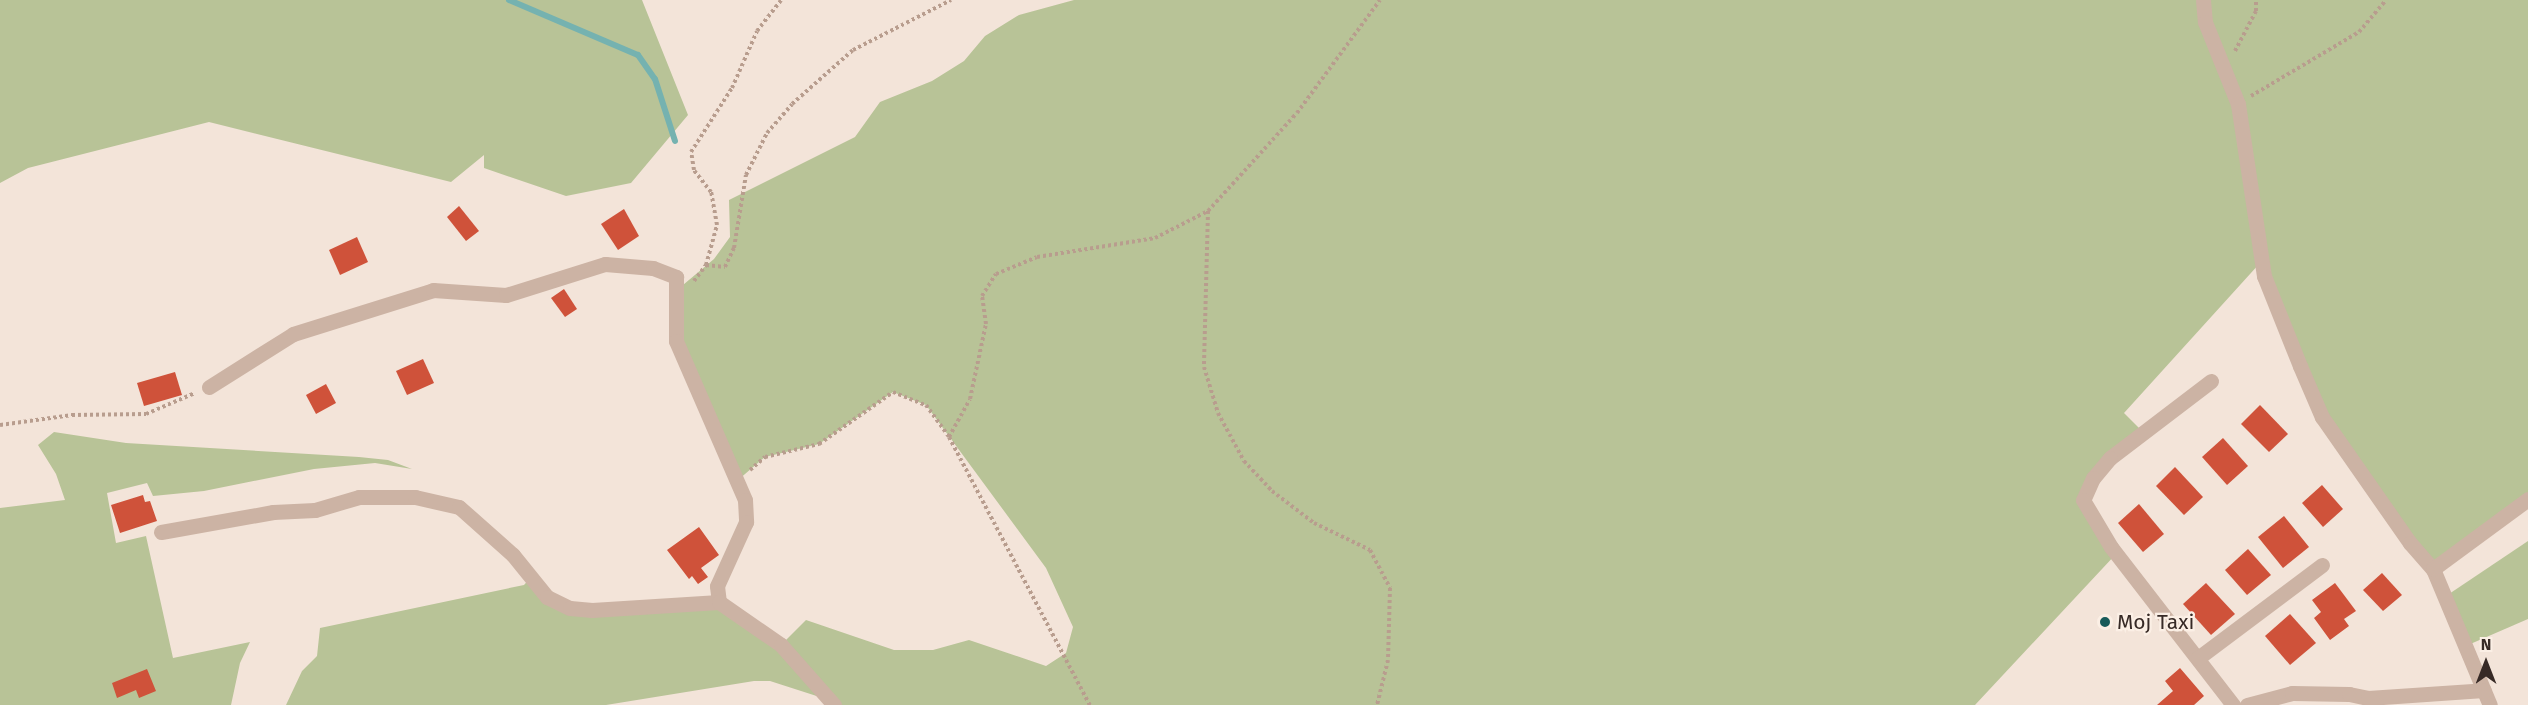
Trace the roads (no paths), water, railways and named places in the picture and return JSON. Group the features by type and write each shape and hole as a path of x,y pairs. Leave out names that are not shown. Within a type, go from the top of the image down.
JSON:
{"street":[{"path":"2203,0 2205,22 2238,104 2250,163 2256,244 2264,276 2300,366 2322,417 2410,543 2433,569 2490,705"},
{"path":"208,387 292,334 433,290 506,295 604,264 634,266 676,276 676,341 684,368 738,480 745,500 746,522 717,586 719,602"},
{"path":"2211,381 2110,458 2093,478 2083,500 2111,547 2233,705"},
{"path":"160,532 273,512 315,510 359,497 415,497 459,507 513,555 546,597 570,608 592,610 719,602 781,645 834,705"},
{"path":"2433,569 2528,499"},
{"path":"2198,658 2322,565"},
{"path":"2247,705 2292,693 2372,701 2484,690"}],"waterway":[{"path":"509,0 638,55 655,79 675,141"}],"place":[{"name":"Moj Taxi","path":"2105,622"}]}
